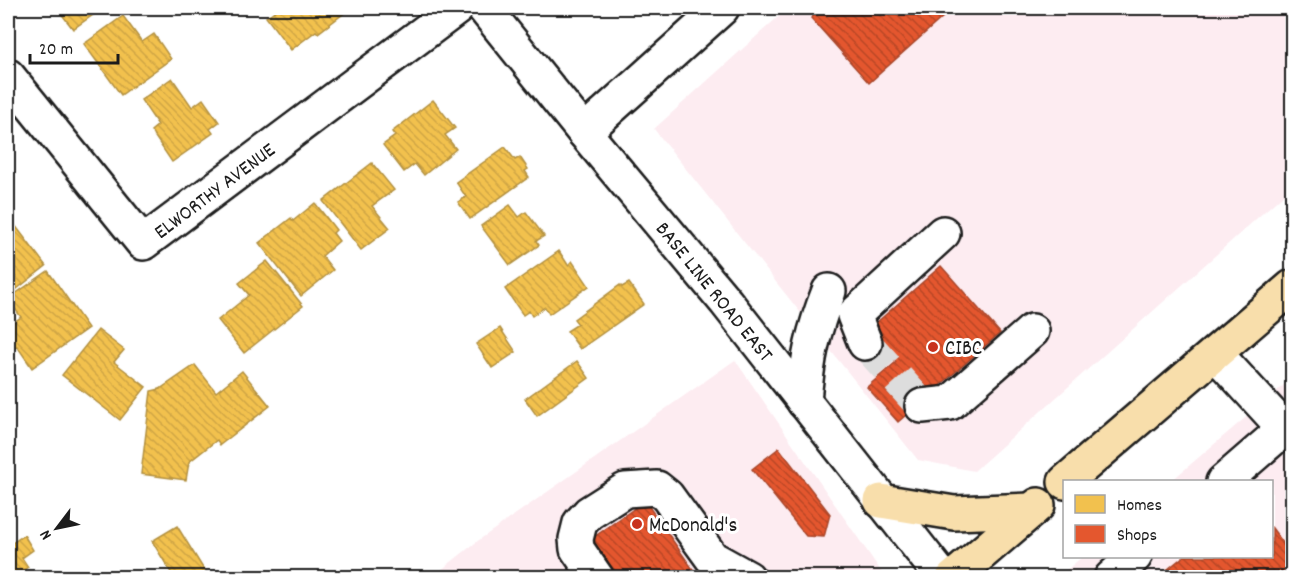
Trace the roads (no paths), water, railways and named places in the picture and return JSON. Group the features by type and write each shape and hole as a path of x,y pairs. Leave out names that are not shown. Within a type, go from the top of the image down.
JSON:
{"main road":[{"path":"1067,480 1293,287"},
{"path":"953,578 1063,484"},
{"path":"881,501 954,513 1032,510"}],"street":[{"name":"ELWORTHY AVENUE","path":"8,76 143,243 457,8"},
{"name":"BASE LINE ROAD EAST","path":"484,8 726,302 943,578"},
{"path":"584,132 722,8"},
{"path":"865,342 854,315 943,233"},
{"path":"804,402 807,362 819,315 829,291"},
{"path":"921,406 950,403 1032,331"},
{"path":"1216,354 1288,425 1225,480"},
{"path":"597,578 577,549 576,539 580,523 589,513 625,490 657,488 667,496 712,558 748,578"},
{"path":"1111,578 1133,558"}],"tunnel":[{"path":"865,343 922,406"}],"place":[{"name":"CIBC","path":"933,347"},
{"name":"McDonald's","path":"637,524"}]}
